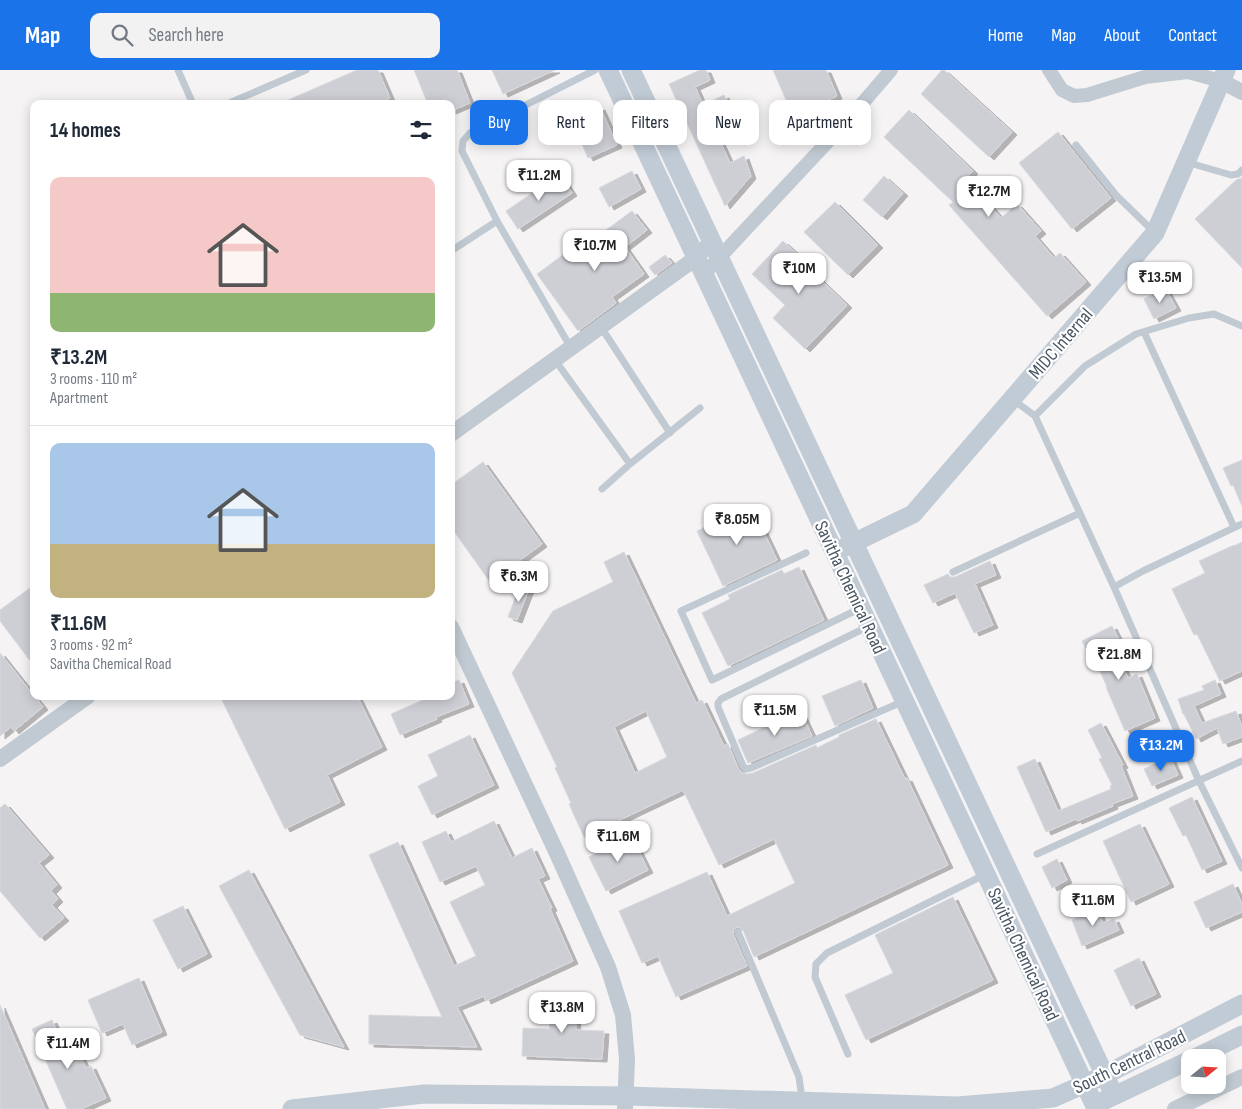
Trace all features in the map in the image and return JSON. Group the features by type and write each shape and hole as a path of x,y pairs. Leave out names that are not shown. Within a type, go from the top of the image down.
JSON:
{"main road":[{"name":"Savitha Chemical Road","path":"608,70 1086,1084 1091,1107"},
{"name":"Savitha Chemical Road","path":"631,70 1114,1095"},
{"name":"MIDC Internal","path":"835,552 913,514 1155,233 1224,75"},
{"name":"South Central Road","path":"292,1109 424,1094 626,1102 802,1101 958,1106 1053,1098 1105,1076 1242,1004"},
{"name":"South Central Road","path":"1213,1049 1242,1035"},
{"name":"South Central Road","path":"1091,1107 1181,1064"}],"street":[{"path":"455,431 601,327 700,266 848,120 891,70"},
{"path":"1049,70 1062,90 1074,96 1087,96 1145,77 1188,72 1224,75 1242,92"},
{"path":"455,636 552,842 608,967 623,1016 628,1059 626,1102"},
{"path":"0,760 82,700"},
{"path":"1175,1109 1242,1077"}],"lane":[{"path":"178,70 191,100"},
{"path":"235,100 306,70"},
{"path":"571,348 496,220 462,151 464,141 470,133 595,70"},
{"path":"1076,145 1116,195 1155,233"},
{"path":"1186,162 1231,175 1238,174 1242,170"},
{"path":"455,248 496,220"},
{"path":"1035,416 1085,366 1136,334 1189,318 1214,314 1242,326"},
{"path":"601,327 670,432"},
{"path":"1144,332 1234,527"},
{"path":"555,360 630,464"},
{"path":"1012,399 1035,416 1114,588 1199,781 1242,868"},
{"path":"602,489 700,408"},
{"path":"953,572 1080,513"},
{"path":"1114,588 1143,571 1242,524"},
{"path":"806,553 681,611 712,680 861,608"},
{"path":"869,626 718,702 718,707 743,766 746,769 751,768 905,700"},
{"path":"1037,854 1242,761"},
{"path":"848,1054 815,977 816,964 827,953 987,874"},
{"path":"738,932 799,1077 802,1101"}],"building":[{"path":"357,70 378,70 390,98 386,100 288,100"},
{"path":"414,70 457,70 470,103 455,109 455,100 426,100"},
{"path":"492,70 555,70 503,94"},
{"path":"700,70 706,70 710,80 695,87 701,100 697,100 697,145 687,123 687,100 676,100 669,84"},
{"path":"773,70 826,70 837,96 828,100 786,100"},
{"path":"942,70 1012,132 989,157 921,94"},
{"path":"724,95 726,100 714,100"},
{"path":"909,110 973,171 966,178 1001,218 1017,204 1041,231 1035,236 1054,258 1060,253 1086,282 1047,316 949,205 953,202 884,137"},
{"path":"603,114 613,136 613,145 617,145 588,158 582,145 603,145"},
{"path":"1058,132 1111,198 1072,229 1019,163"},
{"path":"697,145 722,145 730,163 744,156 751,176 725,206"},
{"path":"632,171 641,189 609,207 599,188"},
{"path":"560,174 572,193 518,229 506,211"},
{"path":"884,176 903,193 882,217 863,200"},
{"path":"1242,178 1242,268 1195,219 1236,180"},
{"path":"835,202 878,245 848,275 804,232"},
{"path":"632,211 647,230 625,247 644,274 612,297 616,303 578,331 537,274 575,246 579,250"},
{"path":"783,241 847,305 805,349 773,318 785,305 752,274"},
{"path":"665,255 672,263 655,275 649,267"},
{"path":"1165,288 1176,308 1154,319 1144,299"},
{"path":"1242,460 1242,506 1223,468"},
{"path":"483,462 542,544 490,582 455,533 455,482"},
{"path":"751,505 777,560 723,586 697,531"},
{"path":"1242,542 1242,671 1220,681 1197,634 1194,635 1172,589 1205,573 1199,561"},
{"path":"624,552 696,703 702,700 724,746 728,744 742,773 753,773 816,745 817,748 839,737 839,735 876,719 905,779 907,778 948,865 754,957 743,930 736,927 733,934 747,966 676,997 658,956 642,963 619,911 707,872 727,916 795,883 774,839 719,865 683,790 584,837 555,768 557,767 512,673 553,611 613,582 604,562","holes":["646,711 667,757 635,773 614,727"]},
{"path":"990,561 996,575 975,584 993,625 974,633 955,593 933,603 924,585 948,574 950,577 955,577"},
{"path":"799,567 824,620 728,666 702,613 730,599 728,595 782,570 784,574"},
{"path":"520,585 529,589 517,620 508,617"},
{"path":"30,588 30,661 0,621 0,610"},
{"path":"1112,626 1120,642 1113,646 1128,678 1137,674 1155,718 1125,731 1093,656 1090,657 1082,641"},
{"path":"0,653 30,691 30,700 37,700 43,707 14,731 11,727 0,736"},
{"path":"459,680 469,704 436,717 437,719 400,735 391,714 423,700 455,700 455,682"},
{"path":"861,680 873,708 835,726 822,696"},
{"path":"1215,680 1221,694 1194,706 1202,723 1236,711 1242,727 1242,737 1223,744 1217,728 1196,739 1183,714 1178,699 1204,690 1202,686"},
{"path":"222,700 359,700 382,747 327,775 340,802 285,829"},
{"path":"800,710 812,736 748,763 738,740"},
{"path":"1101,723 1123,765 1121,766 1133,796 1077,821 1076,819 1046,832 1017,767 1035,759 1058,811 1111,789 1110,786 1112,785 1099,759 1102,758 1088,730"},
{"path":"470,735 494,785 432,815 418,786 438,776 428,755"},
{"path":"1170,757 1178,775 1152,786 1144,769"},
{"path":"1192,797 1222,861 1202,870 1186,835 1183,836 1169,808"},
{"path":"5,804 49,855 39,863 57,885 51,891 58,899 52,905 64,918 40,938 0,891 0,808"},
{"path":"494,821 512,858 532,848 545,876 538,879 573,961 486,1001 484,996 457,1007 477,1047 369,1044 369,1015 442,1017 369,855 398,842 454,966 476,956 450,902 485,885 476,866 440,882 422,842 446,831 451,842"},
{"path":"1140,824 1169,884 1131,902 1103,841"},
{"path":"631,836 648,870 606,891 589,857"},
{"path":"1057,859 1067,880 1052,888 1042,867"},
{"path":"249,870 344,1047 300,1035 219,886"},
{"path":"1233,884 1242,904 1242,912 1206,928 1194,902"},
{"path":"953,897 993,980 866,1040 845,995 893,973 875,935"},
{"path":"183,906 207,954 178,969 153,920"},
{"path":"1097,909 1103,923 1114,919 1119,930 1082,946 1072,920"},
{"path":"1139,958 1156,994 1131,1006 1114,970"},
{"path":"139,978 162,1032 132,1045 123,1024 102,1033 88,1000"},
{"path":"546,995 574,996 576,1030 604,1031 602,1059 522,1056 523,1028 550,1029"},
{"path":"0,1005 45,1109 0,1109"},
{"path":"52,1020 67,1054 77,1049 86,1068 91,1066 106,1098 81,1109 67,1109 32,1029"}]}
